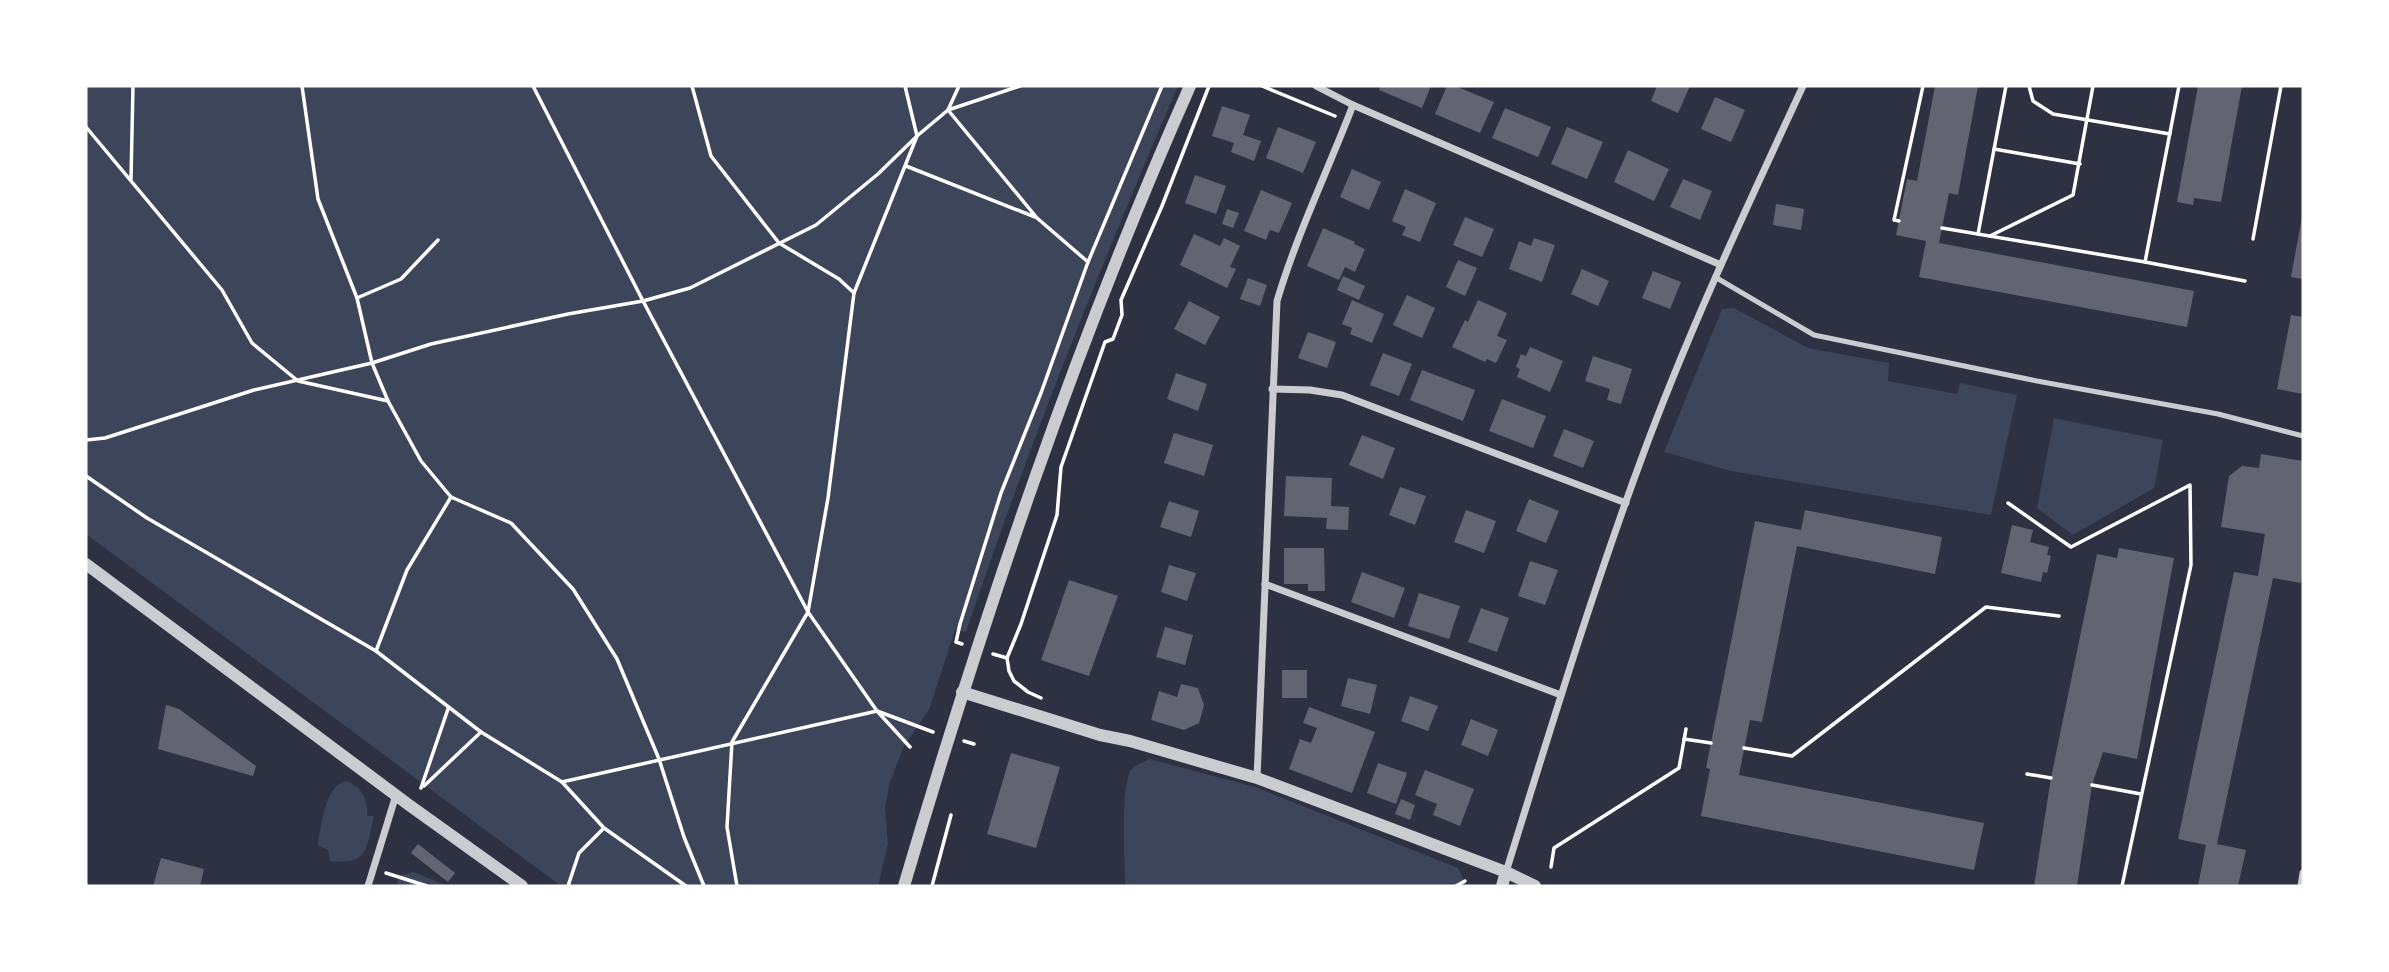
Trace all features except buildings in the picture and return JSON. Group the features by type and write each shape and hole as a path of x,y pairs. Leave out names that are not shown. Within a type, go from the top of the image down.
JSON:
{"street":[{"path":"904,886 962,692 1008,553 1089,327 1190,86"},
{"path":"1316,86 1328,88 1353,105 1721,265"},
{"path":"1502,886 1561,695 1641,458 1715,277 1803,86"},
{"path":"1257,778 1277,301 1298,239 1319,194 1353,105"},
{"path":"1272,389 1342,394 1626,503"},
{"path":"86,564 522,886"},
{"path":"1265,584 1561,695"},
{"path":"962,692 1100,735 1130,741 1257,778 1506,872 1535,886"},
{"path":"368,886 396,795"},
{"path":"2301,886 2303,873"}],"lane":[{"path":"1715,277 1814,335 2037,382 2218,414 2303,436"}],"path":[{"path":"131,181 133,86"},
{"path":"533,86 643,301 808,612 877,711 910,747"},
{"path":"692,86 711,156 779,243 839,279 854,293"},
{"path":"737,886 727,827 732,742 808,612 828,498 854,293 917,136 905,86"},
{"path":"948,110 959,86"},
{"path":"86,440 105,438 254,390 372,363 431,344 568,314 643,301 690,288 816,225 948,110 1020,86"},
{"path":"956,642 1001,492 1041,393 1087,262 1162,86"},
{"path":"1043,698 1028,692 1014,681 1007,658 1057,515 1061,467 1105,342 1113,339 1122,315 1121,300 1162,206 1209,86"},
{"path":"1262,86 1336,116"},
{"path":"1899,221 1894,220 1923,86"},
{"path":"1978,234 2006,86"},
{"path":"2029,86 2033,101 2053,114 2169,134"},
{"path":"1989,236 2074,195 2093,86"},
{"path":"2145,262 2179,86"},
{"path":"2253,239 2281,86"},
{"path":"304,87 318,199 357,298 372,363 388,401 421,461 451,497 512,523 573,589 617,659 660,759 684,837 704,886"},
{"path":"948,110 1037,218 1087,262"},
{"path":"86,127 222,290 252,344 298,381 388,401"},
{"path":"1994,149 2080,164"},
{"path":"905,166 1037,218"},
{"path":"1942,228 2245,281"},
{"path":"357,298 401,279 438,240"},
{"path":"86,476 147,517 376,652 448,709 562,782 604,828 685,886"},
{"path":"2008,503 2071,547 2190,485 2191,565 2122,886"},
{"path":"376,652 407,570 451,497"},
{"path":"1744,748 1792,755 1986,607 2059,617"},
{"path":"448,709 421,788 481,732"},
{"path":"562,782 877,711 926,730"},
{"path":"1551,867 1554,848 1679,768 1686,729"},
{"path":"1684,739 1711,743"},
{"path":"2026,774 2051,778"},
{"path":"2092,785 2142,794"},
{"path":"932,886 951,815"},
{"path":"568,886 579,853 604,828"},
{"path":"374,870 427,886"},
{"path":"1457,886 1465,881"}],"shaded area":[{"path":"86,86 1178,86 1066,357 966,632 955,630 929,710 904,746 890,782 885,807 888,844 878,886 561,886 86,534"},
{"path":"1734,308 1808,348 1889,363 1888,381 1957,394 1960,383 2017,395 1991,515 1731,471 1664,452 1722,309"},
{"path":"2054,418 2163,440 2154,488 2073,535 2037,508"},
{"path":"1150,759 1255,787 1458,868 1467,886 1125,886 1125,792 1131,770"},
{"path":"346,781 356,786 363,794 367,804 367,816 374,816 364,852 352,860 330,861 328,850 318,845 318,840 329,797 339,784"},
{"path":"414,872 447,886 399,886 397,882 401,875"}]}
